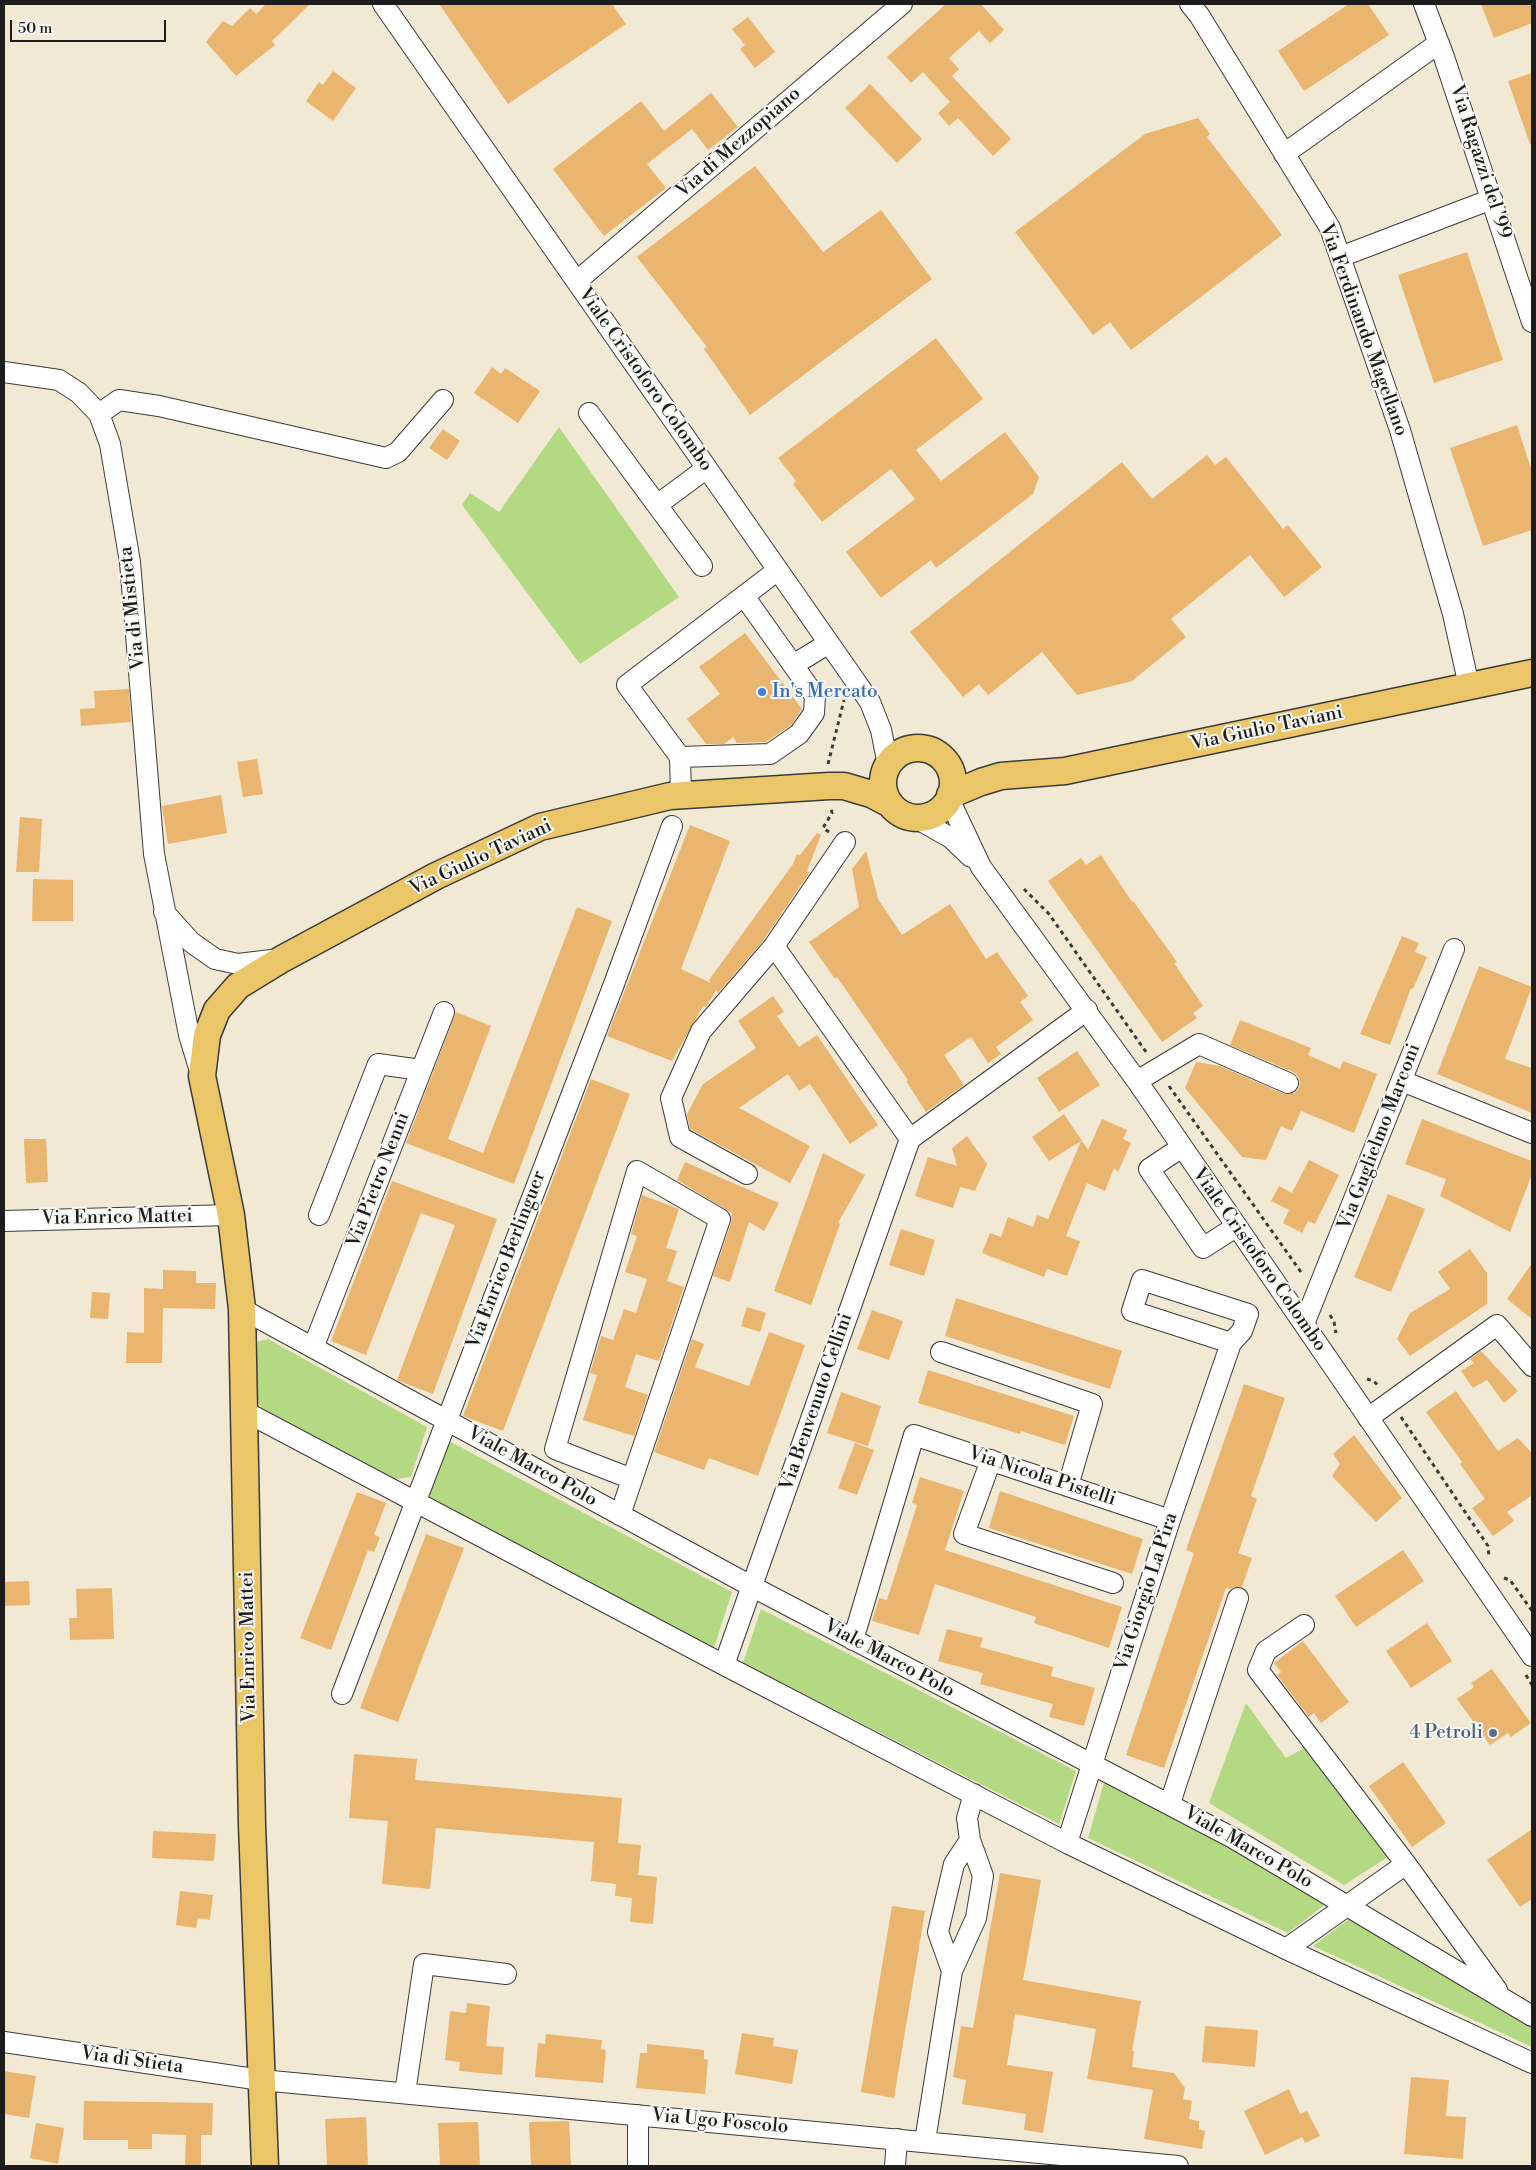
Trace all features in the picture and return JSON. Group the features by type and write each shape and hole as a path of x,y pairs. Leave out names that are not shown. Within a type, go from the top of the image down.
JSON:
{"main road":[{"name":"Via Giulio Taviani","path":"950,798 980,782 1000,776 1065,771 1532,673"},
{"path":"886,767 899,753 912,748 925,748 937,754"},
{"name":"Via Giulio Taviani","path":"937,754 1000,776"},
{"name":"Viale Cristoforo Colombo","path":"937,754 950,769 953,782 950,798"},
{"name":"Via Giulio Taviani","path":"202,1076 205,1047 210,1026 217,1010 238,986 282,959 436,876 540,827 670,796 834,785 870,777 886,767"},
{"name":"Viale Cristoforo Colombo","path":"886,767 882,782 883,790 890,804 902,814 916,818"},
{"name":"Via Giulio Taviani","path":"834,785 871,794 890,804"},
{"path":"916,818 937,812 950,798"},
{"name":"Via Enrico Mattei","path":"202,1076 230,1215 242,1309 252,1825 265,2166"}],"street":[{"name":"Viale Cristoforo Colombo","path":"383,4 870,702 881,730 886,767"},
{"name":"Via di Mezzopiano","path":"576,282 902,4"},
{"name":"Via Ferdinando Magellano","path":"1190,4 1199,14 1330,228 1400,430 1453,614 1468,686"},
{"name":"Via Ragazzi del '99","path":"1424,4 1492,199 1532,322"},
{"path":"1284,154 1439,43"},
{"path":"1340,257 1492,199"},
{"name":"Via di Mistieta","path":"4,372 59,380 79,393 99,414 110,444 130,562 154,854 189,1035 202,1076"},
{"path":"99,414 119,400 159,406 386,458 398,452 443,400"},
{"path":"589,413 702,566"},
{"path":"657,505 707,468"},
{"path":"681,796 680,757 627,685 778,570"},
{"path":"680,757 770,754 798,734 814,713 815,696 744,596"},
{"path":"793,665 829,643"},
{"name":"Viale Cristoforo Colombo","path":"950,798 982,867"},
{"name":"Viale Cristoforo Colombo","path":"916,818 951,838 982,867 1137,1081 1532,1656"},
{"name":"Via Enrico Berlinguer","path":"342,1694 614,984 672,826"},
{"path":"747,1174 680,1137 671,1098 701,1031 774,946 845,842"},
{"path":"164,912 191,942 216,960 238,964 282,959"},
{"path":"774,946 910,1139 1087,1010"},
{"name":"Via Guglielmo Marconi","path":"1304,1324 1317,1296 1454,949"},
{"name":"Via Pietro Nenni","path":"314,1348 444,1012"},
{"path":"1137,1081 1199,1044 1288,1083"},
{"path":"319,1215 378,1064 421,1070"},
{"path":"1402,1082 1532,1134"},
{"name":"Via Benvenuto Cellini","path":"724,1665 910,1139"},
{"path":"1182,1147 1149,1169 1203,1248 1237,1226"},
{"path":"620,1515 720,1219 637,1171 555,1449 632,1479"},
{"name":"Via Enrico Mattei","path":"4,1221 230,1215"},
{"name":"Via Giorgio La Pira","path":"1067,1843 1170,1520 1231,1343 1242,1331 1248,1314 1142,1280 1132,1311 1231,1343"},
{"name":"Viale Marco Polo","path":"242,1309 751,1586 1234,1838 1532,2016"},
{"path":"1368,1418 1497,1325 1532,1366"},
{"path":"941,1352 1092,1404 1068,1486"},
{"path":"244,1411 724,1665 1067,1843 1286,1949 1532,2063"},
{"name":"Via Nicola Pistelli","path":"853,1640 914,1435 1170,1520"},
{"path":"990,1460 964,1534 1113,1583"},
{"path":"1170,1803 1238,1598"},
{"path":"1304,1625 1266,1651 1258,1670 1406,1864 1503,1997"},
{"path":"925,2141 952,1971 976,1918 983,1876 970,1840 966,1818 974,1794"},
{"path":"952,1971 938,1932 954,1864 970,1840"},
{"path":"1286,1949 1346,1904 1406,1864"},
{"path":"405,2093 424,1964 506,1974"},
{"name":"Via di Stieta","path":"4,2042 261,2080"},
{"name":"Via Ugo Foscolo","path":"261,2080 925,2141 1014,2158 1178,2166"},
{"path":"638,2115 638,2166"},
{"path":"895,2166 897,2139"}],"path":[{"path":"842,692 844,699 832,813 823,828 845,842"},
{"path":"1018,882 1050,914 1317,1296 1334,1322 1336,1336"},
{"path":"1360,1378 1374,1381 1390,1402 1488,1546 1490,1566"},
{"path":"1502,1577 1510,1580 1532,1611"}],"green space":[{"path":"559,427 679,597 580,664 462,505 470,493 499,512"},
{"path":"268,1339 427,1427 411,1477 396,1479 262,1409 258,1403 254,1345 259,1341"},
{"path":"451,1442 732,1592 714,1648 432,1499 428,1492"},
{"path":"761,1609 1076,1771 1059,1824 743,1663"},
{"path":"1246,1703 1286,1758 1306,1747 1388,1857 1344,1885 1209,1803"},
{"path":"1105,1779 1195,1824 1327,1903 1288,1933 1088,1838"},
{"path":"1352,1917 1532,2025 1532,2047 1313,1946"}],"building":[{"path":"266,4 310,4 272,41 275,45 236,76 206,42 223,21 232,26 250,8 256,14"},
{"path":"439,4 612,4 626,24 508,104"},
{"path":"946,4 981,4 1004,30 990,43 979,31 949,58 959,69 952,76 1011,139 993,156 958,118 949,126 938,113 950,102 923,72 911,83 887,57"},
{"path":"1349,4 1368,4 1389,35 1304,91 1278,51"},
{"path":"1481,4 1532,4 1532,23 1494,38"},
{"path":"748,17 775,52 755,68 740,49 745,45 732,29"},
{"path":"333,71 356,88 333,121 306,101 319,82 323,85"},
{"path":"1532,73 1532,144 1530,144 1508,81"},
{"path":"870,84 922,139 897,163 845,108"},
{"path":"711,93 738,127 708,150 692,129 647,164 666,188 604,236 553,169 641,101 664,131"},
{"path":"1198,118 1210,134 1207,137 1282,235 1131,350 1110,322 1093,335 1015,232 1145,134"},
{"path":"755,166 823,252 881,210 932,279 750,415 704,349 707,347 637,257"},
{"path":"1467,252 1503,360 1434,383 1398,275"},
{"path":"936,338 983,399 916,450 941,481 1005,432 1039,477 1033,494 936,568 931,560 881,598 846,552 915,499 891,469 822,522 793,484 796,481 778,458"},
{"path":"492,367 501,374 505,368 540,391 518,423 474,393"},
{"path":"1517,425 1532,471 1532,530 1483,546 1450,448"},
{"path":"443,429 460,441 447,460 429,448"},
{"path":"1207,455 1215,465 1226,457 1283,529 1288,525 1322,567 1284,597 1250,555 1171,619 1186,637 1132,681 1077,695 1042,652 988,695 979,684 963,697 910,632 1122,462 1152,499"},
{"path":"745,633 802,709 791,725 766,742 737,743 733,737 724,744 706,744 687,719 720,694 699,667"},
{"path":"129,689 131,722 81,726 80,709 95,708 94,691"},
{"path":"257,759 263,794 243,797 237,762"},
{"path":"221,795 227,833 168,844 162,806"},
{"path":"20,817 42,819 39,872 16,872"},
{"path":"690,825 730,841 681,969 711,983 709,980 793,864 797,854 800,855 817,833 821,835 807,871 810,872 762,942 718,993 716,990 706,1007 703,1006 672,1061 607,1036"},
{"path":"866,851 878,899 902,935 950,904 986,959 997,952 1028,996 1020,1002 1033,1020 996,1047 1001,1054 988,1063 971,1037 944,1055 964,1085 926,1112 906,1081 908,1080 837,977 835,979 809,942 859,907 852,869"},
{"path":"1101,855 1132,902 1177,962 1174,963 1203,1006 1193,1013 1197,1018 1162,1042 1048,881 1081,858 1086,865"},
{"path":"33,879 73,880 73,921 32,921"},
{"path":"577,907 612,921 514,1184 406,1143 456,1012 491,1026 448,1139 483,1153"},
{"path":"1402,936 1419,943 1415,952 1427,957 1413,989 1411,988 1390,1045 1360,1034"},
{"path":"1479,966 1532,987 1505,1059 1532,1068 1532,1113 1437,1074"},
{"path":"773,996 784,1012 777,1016 799,1047 817,1035 878,1125 850,1144 810,1084 799,1091 788,1074 739,1108 810,1146 790,1183 690,1129 687,1114 703,1084 756,1048 738,1021"},
{"path":"1240,1020 1311,1048 1308,1055 1340,1069 1343,1061 1377,1074 1354,1133 1301,1111 1292,1131 1281,1126 1266,1160 1242,1157 1185,1088 1196,1062 1220,1066 1284,1094 1295,1093 1299,1088 1300,1082 1298,1076 1293,1072 1230,1045"},
{"path":"1077,1051 1100,1085 1059,1112 1037,1078"},
{"path":"591,1079 630,1094 503,1431 463,1416"},
{"path":"1064,1114 1088,1150 1102,1119 1127,1130 1123,1139 1131,1143 1118,1172 1114,1168 1105,1191 1087,1183 1066,1236 1080,1241 1067,1276 1047,1269 1044,1277 982,1253 990,1233 1001,1237 1008,1217 1033,1227 1037,1215 1048,1219 1081,1141 1049,1161 1032,1137"},
{"path":"1422,1119 1532,1161 1532,1174 1510,1232 1440,1196 1446,1179 1405,1164"},
{"path":"967,1136 987,1164 975,1191 960,1187 953,1208 915,1196 928,1157 957,1166 952,1148"},
{"path":"24,1139 46,1139 48,1182 26,1183"},
{"path":"823,1153 865,1175 838,1223 840,1224 811,1305 774,1291"},
{"path":"1309,1160 1339,1175 1315,1224 1308,1221 1302,1233 1283,1223 1289,1210 1271,1201 1279,1186 1292,1193"},
{"path":"685,1162 779,1203 764,1231 749,1222 730,1282 713,1276 731,1223 732,1213 677,1180"},
{"path":"392,1181 497,1219 433,1394 397,1380 455,1225 421,1213 366,1355 331,1341"},
{"path":"1388,1194 1425,1209 1391,1292 1354,1277"},
{"path":"642,1195 679,1209 666,1248 677,1251 667,1281 684,1287 659,1361 636,1354 625,1387 648,1395 634,1436 583,1420 597,1375 590,1373 601,1336 613,1340 624,1309 636,1313 647,1279 625,1272 637,1236 631,1234"},
{"path":"901,1229 935,1240 924,1276 889,1265"},
{"path":"1470,1249 1487,1273 1487,1304 1410,1356 1397,1339 1410,1313 1450,1289 1438,1272"},
{"path":"1532,1263 1532,1319 1507,1299"},
{"path":"163,1270 196,1271 196,1283 216,1283 215,1309 163,1308 162,1363 126,1363 127,1332 144,1333 144,1288 163,1289"},
{"path":"92,1292 110,1293 108,1319 90,1318"},
{"path":"956,1298 1122,1351 1110,1389 945,1336"},
{"path":"747,1307 766,1313 760,1332 741,1326"},
{"path":"872,1310 903,1321 889,1360 857,1349"},
{"path":"769,1332 805,1345 758,1476 709,1458 704,1470 654,1452 692,1339 704,1344 695,1367 749,1386"},
{"path":"1481,1351 1518,1391 1504,1403 1487,1380 1473,1388 1461,1371 1474,1363 1470,1359"},
{"path":"928,1370 1074,1416 1065,1445 1021,1431 1020,1434 918,1403"},
{"path":"1244,1384 1285,1398 1251,1496 1257,1499 1238,1553 1252,1558 1242,1587 1226,1588 1164,1768 1126,1755 1194,1553 1186,1550"},
{"path":"1456,1391 1498,1451 1518,1438 1532,1453 1532,1495 1507,1512 1514,1521 1493,1536 1472,1508 1485,1499 1460,1464 1462,1462 1426,1412"},
{"path":"841,1392 881,1406 868,1446 827,1433"},
{"path":"1354,1435 1402,1498 1376,1522 1332,1476 1340,1464 1333,1454"},
{"path":"855,1443 874,1450 857,1495 838,1488"},
{"path":"920,1477 964,1491 945,1550 1122,1607 1109,1648 1034,1623 1036,1617 935,1584 919,1635 872,1621 879,1598 887,1600 917,1505 912,1503"},
{"path":"1000,1491 1143,1539 1132,1574 989,1528"},
{"path":"357,1492 386,1503 374,1535 380,1537 374,1552 368,1550 331,1650 300,1638"},
{"path":"426,1534 464,1548 398,1722 360,1708"},
{"path":"1403,1550 1424,1581 1356,1627 1335,1596"},
{"path":"29,1581 30,1605 4,1606 4,1582"},
{"path":"112,1588 114,1639 70,1640 69,1618 77,1618 76,1589"},
{"path":"1427,1623 1452,1661 1411,1688 1386,1651"},
{"path":"947,1629 983,1638 980,1647 1053,1667 1051,1676 1095,1688 1084,1726 1049,1717 1053,1704 980,1684 983,1673 938,1661"},
{"path":"1303,1641 1349,1702 1321,1723 1314,1713 1309,1717 1277,1675 1281,1672 1274,1663"},
{"path":"1492,1669 1531,1723 1511,1737 1508,1733 1490,1745 1457,1699 1474,1687 1471,1683"},
{"path":"354,1754 417,1759 415,1780 622,1798 618,1843 641,1845 638,1875 657,1877 653,1924 630,1922 632,1898 615,1896 616,1884 591,1881 594,1842 436,1828 430,1889 382,1884 388,1821 349,1818"},
{"path":"1403,1762 1446,1823 1412,1847 1369,1786"},
{"path":"1532,1829 1532,1899 1520,1907 1487,1860"},
{"path":"153,1831 216,1834 214,1861 152,1858"},
{"path":"1000,1873 1041,1880 1023,1980 1141,2001 1132,2051 1134,2051 1132,2067 1174,2073 1185,2088 1183,2099 1192,2101 1189,2119 1199,2121 1199,2129 1205,2131 1202,2149 1144,2139 1153,2090 1087,2079 1096,2029 1015,2014 1007,2065 1053,2072 1043,2133 1024,2130 1026,2114 962,2104 966,2080 953,2077 961,2026 973,2028"},
{"path":"180,1891 213,1895 210,1920 198,1918 196,1928 176,1925"},
{"path":"892,1906 925,1911 894,2098 861,2092"},
{"path":"467,2003 490,2006 486,2046 504,2047 502,2075 459,2071 460,2062 445,2060 450,2011 466,2013"},
{"path":"1205,2026 1258,2030 1255,2067 1202,2062"},
{"path":"742,2033 774,2038 773,2046 798,2050 792,2084 735,2074"},
{"path":"546,2034 602,2040 601,2049 606,2050 603,2083 535,2077 538,2043 545,2044"},
{"path":"647,2044 704,2050 704,2059 708,2060 705,2094 636,2088 640,2053 647,2053"},
{"path":"4,2071 36,2076 29,2118 4,2114"},
{"path":"1411,2077 1449,2080 1446,2116 1466,2117 1463,2159 1404,2154"},
{"path":"1289,2089 1300,2114 1307,2111 1320,2136 1305,2143 1302,2137 1265,2155 1244,2111"},
{"path":"84,2101 213,2103 212,2135 201,2135 201,2166 185,2166 186,2135 152,2134 152,2149 128,2149 128,2140 83,2140"},
{"path":"366,2117 368,2166 327,2166 325,2119"},
{"path":"569,2121 571,2166 531,2166 529,2122"},
{"path":"478,2122 480,2166 440,2166 438,2123"},
{"path":"36,2123 64,2128 58,2164 30,2158"}],"place":[{"name":"In's Mercato","path":"762,692"},
{"name":"4 Petroli","path":"1493,1733"}]}
